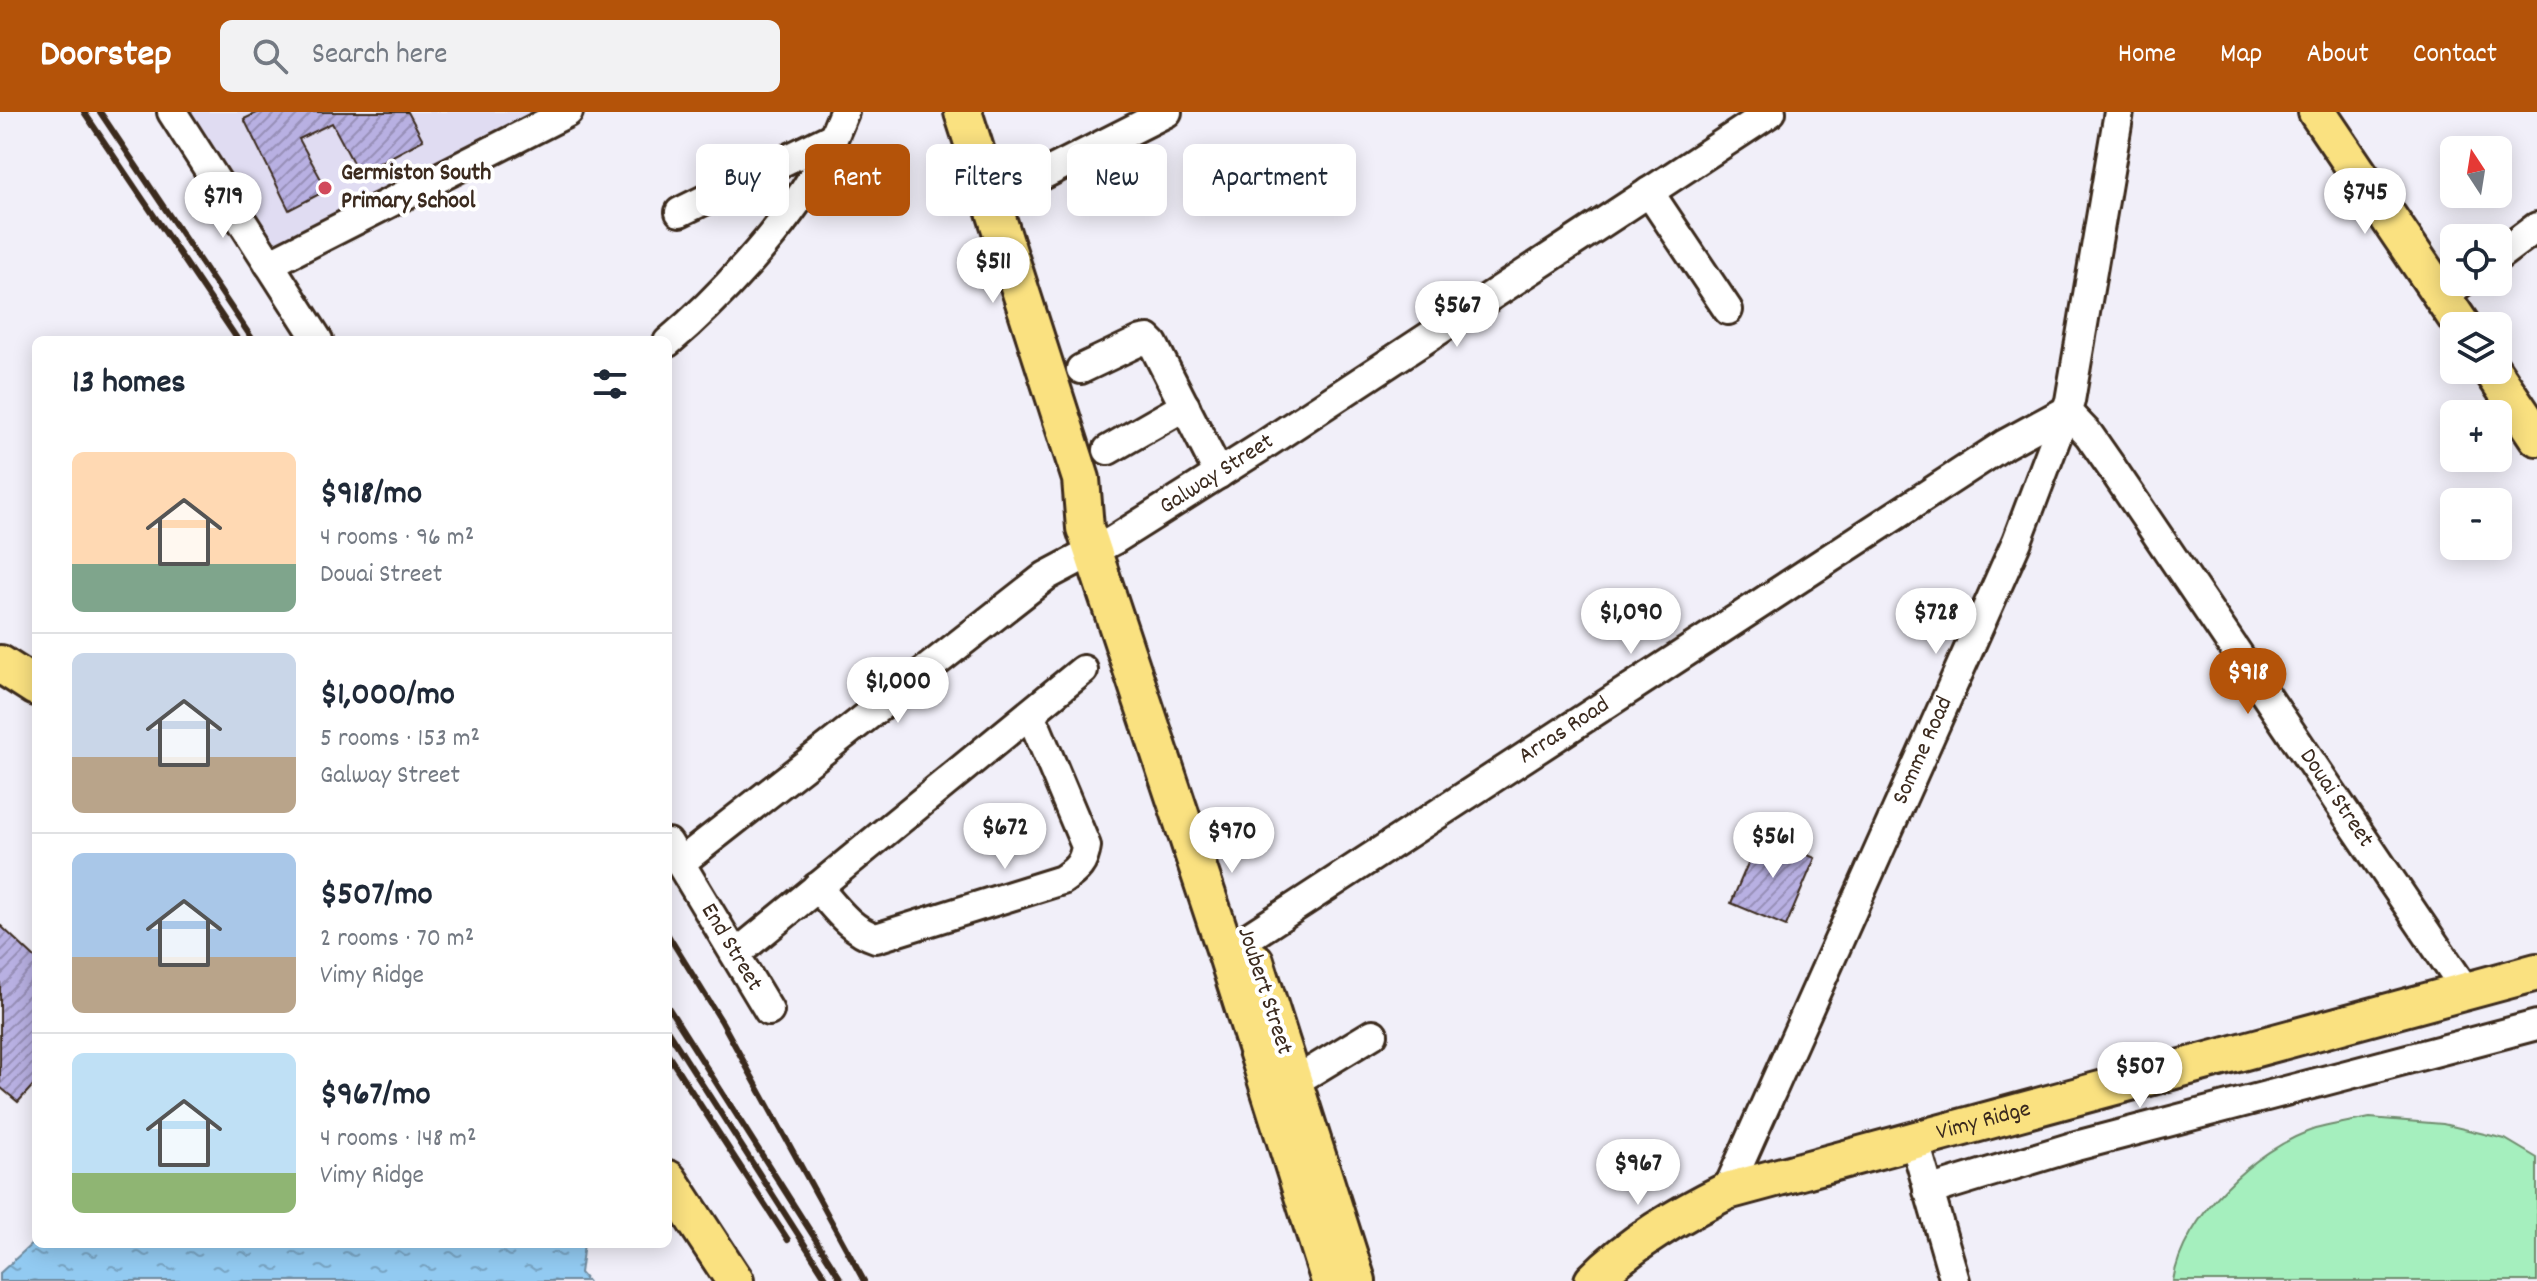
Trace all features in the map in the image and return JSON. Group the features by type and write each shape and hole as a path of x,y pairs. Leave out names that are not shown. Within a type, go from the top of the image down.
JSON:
{"main road":[{"name":"Joubert Street","path":"963,112 973,144"},
{"path":"2317,112 2456,302"},
{"name":"Joubert Street","path":"996,216 1081,479 1085,528 1103,546 1236,945 1330,1281"},
{"path":"2501,384 2537,437"},
{"path":"0,664 32,684"},
{"name":"Joubert Street","path":"1236,945 1294,1082 1357,1281"},
{"name":"Vimy Ridge","path":"1593,1281 1639,1242 1727,1191 2537,972"},
{"path":"672,1185 735,1281"}],"street":[{"path":"172,112 315,336"},
{"path":"269,264 568,112"},
{"path":"1051,171 1167,112"},
{"name":"Galway Street","path":"674,853 1046,576 1103,546 1219,474 1771,112"},
{"name":"Somme Road","path":"1727,1191 2017,541 2066,411 2077,373 2119,112"},
{"path":"680,212 838,124"},
{"path":"672,338 749,261 816,173 838,124"},
{"path":"1649,192 1728,310"},
{"path":"2512,246 2537,227"},
{"path":"1081,369 1148,339 1219,474"},
{"path":"1108,450 1185,406"},
{"name":"Arras Road","path":"1236,945 2005,444 2066,411"},
{"name":"Douai Street","path":"2066,411 2089,435 2112,468 2466,991"},
{"path":"736,954 1083,670"},
{"path":"817,887 850,923 862,933 876,938 1062,880 1078,870 1086,846 1031,715"},
{"name":"End Street","path":"674,853 769,1011"},
{"path":"1928,1191 2076,1146 2537,1025"},
{"path":"1294,1082 1373,1034"},
{"path":"1914,1139 1955,1281"}],"shaded area":[{"name":"Germiston South Primary School","path":"175,112 581,112 272,265"}],"green space":[{"path":"2370,1118 2443,1124 2505,1139 2537,1158 2537,1281 2173,1281 2191,1233 2225,1188 2246,1169 2269,1152 2315,1129"}],"water":[{"path":"32,1244 32,1248 583,1248 580,1273 587,1281 0,1281 0,1273"}],"building":[{"path":"259,112 408,112 423,140 359,174 332,123 299,139 327,190 289,210 244,119"},
{"path":"1760,835 1815,858 1786,926 1731,903"},
{"path":"0,925 32,955 32,1086 18,1102 0,1087"}],"railway":[{"path":"84,112 235,336"},
{"path":"100,112 250,336"},
{"path":"672,941 722,1022 864,1281"},
{"path":"672,1013 842,1281"},
{"path":"672,1037 828,1281"},
{"path":"672,1061 788,1240"}],"place":[{"name":"Germiston South Primary School","path":"325,188"}]}
